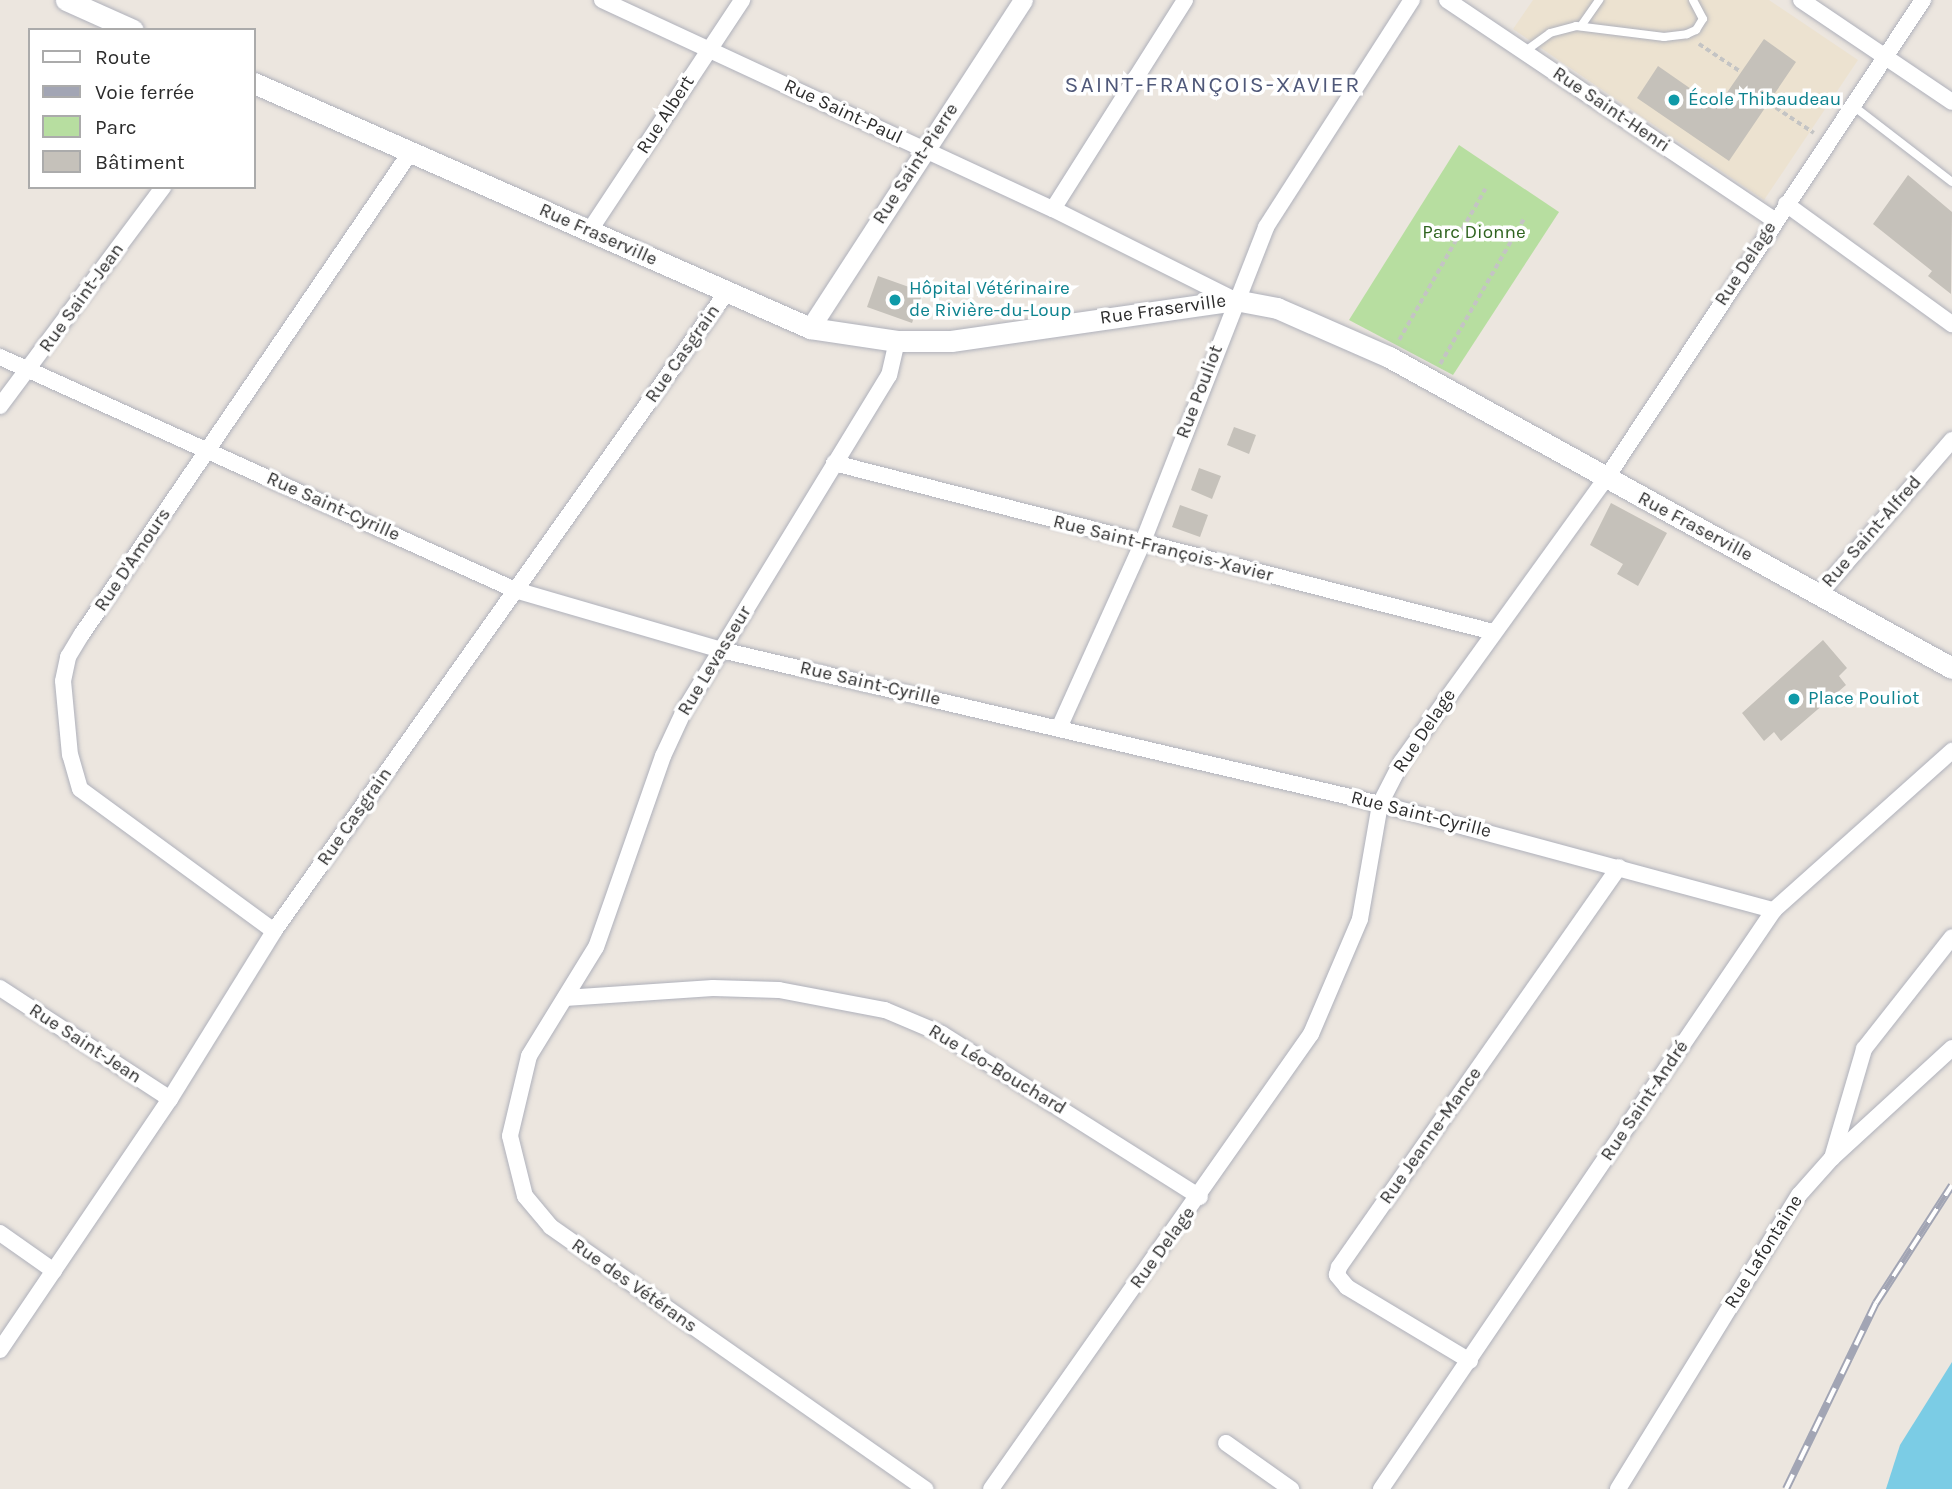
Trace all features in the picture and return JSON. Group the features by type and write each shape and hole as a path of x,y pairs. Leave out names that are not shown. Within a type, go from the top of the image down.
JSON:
{"main road":[{"path":"66,0 129,28"},
{"name":"Rue Fraserville","path":"256,84 810,328 897,341 951,341 1235,300 1277,308 1389,357 1605,480 1820,593 1952,668"}],"street":[{"name":"Rue Saint-Paul","path":"602,0 1053,209 1235,300"},
{"name":"Rue Albert","path":"590,230 742,0"},
{"name":"Rue Saint-Pierre","path":"810,328 1023,0"},
{"path":"1053,209 1185,0"},
{"name":"Rue Pouliot","path":"1059,729 1142,544 1235,300 1266,227 1298,172 1412,0"},
{"name":"Rue Saint-Henri","path":"1447,0 1775,220"},
{"path":"1801,0 1952,103"},
{"name":"Rue Delage","path":"991,1489 1200,1197 1311,1034 1330,997 1360,919 1380,804 1402,761 1605,480 1923,0"},
{"name":"Rue D'Amours","path":"274,931 80,789 64,713 68,657 410,153"},
{"name":"Rue Saint-Jean","path":"0,406 61,329 162,189"},
{"path":"1786,204 1952,324"},
{"name":"Rue Casgrain","path":"0,1350 170,1099 274,931 726,293"},
{"name":"Rue Levasseur","path":"565,998 596,947 663,756 721,650 889,375 897,341"},
{"name":"Rue Saint-Cyrille","path":"0,357 516,590 721,650 1380,804 1774,910"},
{"name":"Rue Saint-Alfred","path":"1820,593 1949,447"},
{"name":"Rue Saint-François-Xavier","path":"834,463 1493,632"},
{"name":"Rue Saint-André","path":"1381,1489 1774,910 1952,751"},
{"name":"Rue Jeanne-Mance","path":"1470,1361 1347,1287 1337,1275 1339,1267 1619,867"},
{"path":"1832,1158 1864,1049 1952,937"},
{"name":"Rue Saint-Jean","path":"0,988 170,1099"},
{"name":"Rue Léo-Bouchard","path":"565,998 713,988 779,990 885,1010 942,1034 1200,1197"},
{"name":"Rue des Vétérans","path":"565,998 529,1056 515,1100 510,1136 525,1196 551,1227 925,1489"},
{"name":"Rue Lafontaine","path":"1618,1489 1783,1219 1832,1158 1952,1048"},
{"path":"0,1233 54,1271"},
{"path":"1226,1443 1291,1489"}],"lane":[{"path":"1581,26 1599,0"},
{"path":"1524,52 1549,33 1581,26 1664,37 1685,34 1696,30 1703,19 1693,0"},
{"path":"1852,105 1952,182"}],"path":[{"path":"1685,34 1741,72"},
{"path":"1769,103 1827,142"},
{"path":"1389,357 1485,190"},
{"path":"1430,380 1525,217"}],"shaded area":[{"path":"1533,0 1769,0 1858,60 1764,200 1513,29"}],"green space":[{"name":"Parc Dionne","path":"1459,145 1559,212 1453,375 1349,320"}],"water":[{"path":"1952,1362 1952,1489 1886,1489 1900,1445"}],"building":[{"name":"École Thibaudeau","path":"1764,39 1796,62 1729,161 1637,98 1658,66 1717,107"},
{"path":"1908,175 1952,212 1951,294 1928,276 1932,271 1873,224"},
{"name":"Hôpital Vétérinaire de Rivière-du-Loup","path":"878,276 923,292 912,323 867,307"},
{"path":"1234,427 1256,435 1249,454 1227,445"},
{"path":"1199,468 1221,476 1212,499 1191,490"},
{"path":"1611,503 1667,533 1638,586 1617,574 1623,564 1590,545"},
{"path":"1180,505 1208,515 1200,537 1172,527"},
{"name":"Place Pouliot","path":"1823,640 1847,668 1839,676 1846,685 1781,741 1774,732 1764,741 1742,713"}],"railway":[{"path":"1786,1489 1876,1303 1952,1185"}],"place":[{"name":"École Thibaudeau","path":"1674,100"},
{"name":"Hôpital Vétérinaire de Rivière-du-Loup","path":"895,300"},
{"name":"Place Pouliot","path":"1794,699"}],"district":[{"name":"SAINT-FRANÇOIS-XAVIER","path":"1213,85"}]}
